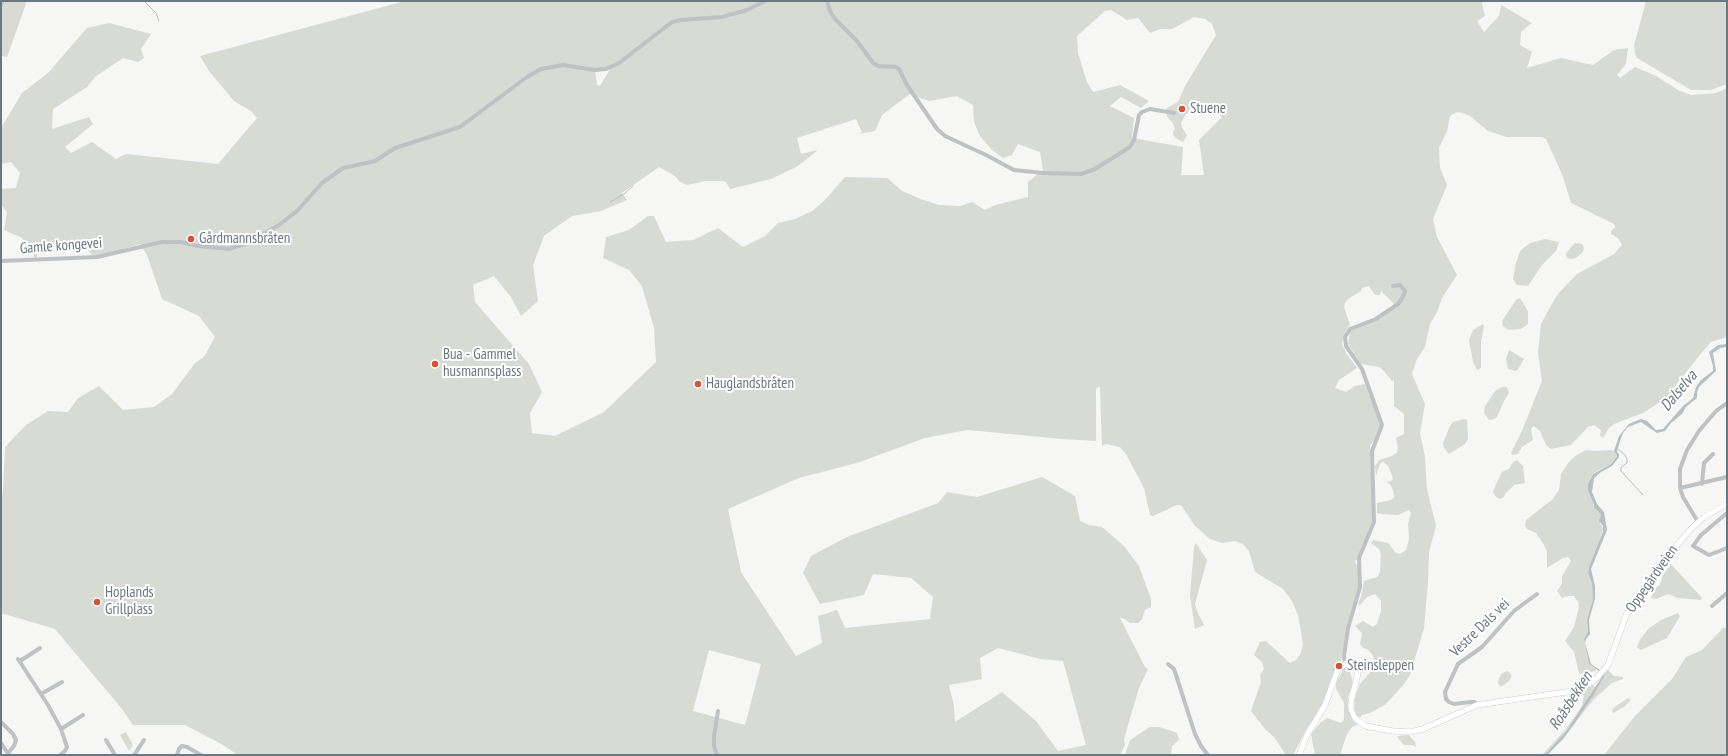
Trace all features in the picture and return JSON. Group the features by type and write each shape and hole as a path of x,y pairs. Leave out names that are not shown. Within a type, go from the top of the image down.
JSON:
{"main road":[{"name":"Oppegårdveien","path":"1345,663 1353,664 1358,673 1352,698 1352,712 1359,722 1368,727 1393,731 1415,731 1429,727 1476,706 1573,691 1584,687 1599,676 1605,669 1613,654 1622,625 1636,598 1667,556 1698,522 1727,504"},
{"path":"1298,755 1307,735 1325,705 1338,669 1345,663"}],"street":[{"name":"Gamle kongevei","path":"1,261 97,257 145,245 181,242 198,246 228,249 248,243 280,225 297,211 322,183 343,168 375,161 395,148 460,127 541,69 563,65 595,70 606,69 619,63 672,22 722,17 747,10 765,1"},
{"path":"827,1 830,11 835,19 857,41 873,63 878,66 896,67 899,69 937,129 945,136 1014,170 1042,173 1081,174 1095,169 1130,146 1134,140 1139,115 1142,112 1150,108 1174,113"},
{"path":"1345,663 1344,656 1348,628 1360,586 1359,558 1374,522 1372,451 1382,426 1379,412 1362,369 1347,349 1345,337 1350,329 1376,319 1398,304 1405,291 1400,285 1393,286"},
{"path":"1698,522 1688,508 1680,488 1680,469 1687,450 1708,418 1727,403"},
{"path":"1702,484 1704,463 1713,454"},
{"path":"1680,488 1727,477"},
{"path":"1727,512 1692,546 1709,555 1727,548"},
{"path":"1712,606 1727,593"},
{"name":"Vestre Dals vei","path":"1476,706 1475,702 1454,704 1446,699 1445,692 1458,664 1482,647 1514,611 1537,594"},
{"path":"40,648 19,660 61,729 66,747 65,751 60,755"},
{"path":"1168,664 1175,672 1195,734 1201,746 1208,755"},
{"path":"41,694 62,682"},
{"path":"717,755 714,736 718,711"},
{"path":"61,729 83,715"},
{"path":"1,722 16,740 9,754 1,744"},
{"path":"106,740 115,755"},
{"path":"134,755 144,740"},
{"path":"177,755 182,746 187,746 201,755"}],"shaded area":[{"path":"1,1 27,1 7,57 1,56"},
{"path":"405,1 1483,1 1482,4 1485,16 1477,21 1484,32 1499,16 1501,5 1532,23 1521,32 1520,45 1532,52 1527,68 1561,58 1593,65 1614,50 1628,48 1626,64 1617,75 1620,78 1635,67 1656,76 1678,90 1691,95 1716,93 1727,88 1727,337 1711,342 1665,399 1643,413 1614,424 1609,428 1603,438 1600,435 1601,430 1594,425 1588,427 1571,445 1551,449 1546,445 1540,431 1534,426 1531,429 1533,440 1522,447 1518,454 1512,455 1511,453 1522,431 1542,381 1538,352 1541,324 1557,295 1577,274 1614,254 1622,245 1618,238 1611,234 1611,231 1615,227 1614,224 1571,203 1562,174 1546,139 1542,137 1507,137 1488,131 1470,116 1457,112 1450,116 1447,131 1439,148 1440,168 1447,185 1433,219 1437,237 1457,275 1442,298 1437,312 1430,324 1425,347 1417,359 1412,374 1425,404 1420,433 1425,457 1427,489 1436,526 1429,552 1424,628 1410,675 1404,684 1386,704 1370,713 1362,715 1359,719 1354,711 1355,697 1360,684 1373,669 1375,662 1372,654 1360,644 1362,633 1355,626 1363,621 1373,627 1377,624 1381,611 1381,601 1375,594 1367,597 1360,605 1358,603 1361,597 1364,581 1377,577 1380,572 1381,554 1379,549 1371,543 1373,540 1388,543 1396,553 1400,554 1406,550 1409,539 1408,524 1411,513 1409,510 1398,515 1377,513 1377,503 1391,500 1394,497 1390,484 1386,482 1393,479 1388,466 1383,461 1380,464 1376,476 1375,466 1379,460 1392,456 1397,452 1398,448 1396,438 1404,434 1404,414 1394,406 1394,380 1392,381 1379,367 1361,364 1348,344 1350,331 1397,307 1381,291 1380,295 1375,295 1369,286 1362,288 1361,291 1348,299 1345,303 1344,307 1350,325 1345,332 1342,344 1346,353 1357,368 1339,380 1335,388 1346,392 1355,386 1365,384 1381,426 1374,441 1370,445 1373,519 1357,560 1355,561 1358,568 1358,588 1347,624 1341,662 1335,669 1322,709 1305,732 1293,755 1286,755 1274,737 1265,729 1251,711 1261,682 1260,675 1264,669 1262,662 1254,655 1260,642 1267,642 1290,663 1296,660 1300,655 1303,645 1302,637 1298,615 1292,601 1283,589 1255,572 1249,551 1243,544 1235,541 1222,543 1210,539 1195,526 1181,505 1177,505 1153,516 1150,515 1144,488 1126,454 1120,447 1106,444 1102,446 1100,387 1096,388 1096,441 968,430 925,438 860,462 799,478 728,509 741,572 796,656 822,643 818,616 837,610 845,628 930,619 933,597 911,578 873,574 864,595 820,604 803,573 811,556 847,537 938,503 947,492 977,497 1042,477 1075,496 1080,521 1089,525 1102,527 1124,546 1139,566 1151,599 1151,607 1145,610 1142,619 1138,623 1130,623 1123,618 1120,618 1145,667 1148,669 1139,688 1124,739 1125,745 1120,755 238,755 223,745 185,725 133,725 122,709 55,629 1,613 1,498 3,491 5,447 26,425 48,411 68,412 78,398 99,386 123,410 154,407 172,394 195,363 204,357 215,337 199,316 162,299 147,255 140,244 95,258 86,248 65,242 55,247 39,249 36,259 22,238 4,230 7,212 1,204 1,189 16,188 20,173 11,162 1,164 1,128 22,93 48,73 87,28 109,23 151,34 141,49 144,58 138,62 123,58 95,77 87,87 53,109 52,129 89,117 93,124 65,147 71,153 92,142 116,159 126,154 218,164 257,118 252,112 234,101 209,71 200,56","holes":["1111,10 1127,20 1138,18 1150,33 1160,29 1172,29 1194,17 1205,19 1212,24 1216,35 1185,86 1178,102 1167,108 1165,112 1175,128 1173,133 1174,137 1183,142 1187,135 1182,128 1181,123 1186,114 1193,111 1207,113 1217,111 1222,117 1199,140 1204,175 1181,175 1183,147 1132,138 1134,118 1110,106 1121,97 1141,108 1149,101 1120,85 1093,92 1087,82 1078,53 1077,36 1105,11","610,69 600,86 597,85 595,71","910,94 929,101 957,96 973,105 974,122 980,136 992,150 1003,158 1012,155 1018,144 1040,152 1043,170 1028,182 1028,197 995,205 985,210 972,202 960,206 939,205 902,191 887,178 845,177 824,201 812,211 795,219 778,223 765,236 743,247 718,228 693,240 666,242 654,216 648,216 629,230 606,237 603,258 629,270 642,286 654,328 656,362 604,412 555,436 532,433 530,413 542,392 529,364 475,302 473,285 494,276 511,297 521,316 538,301 533,265 544,236 572,216 601,211 627,200 622,193 659,167 675,176 680,182 687,185 706,181 723,181 726,182 730,189 771,179 798,166 818,150 801,154 797,138 856,119 862,132 859,134 875,131 882,115","998,648 1040,659 1063,661 1086,745 1058,751 1036,721 1002,692 955,722 954,706 949,685 982,679 980,658","709,650 761,664 745,725 693,711"]},
{"path":"1646,1 1727,1 1727,84 1711,90 1691,90 1637,58 1634,46"},
{"path":"1545,239 1559,242 1556,251 1542,265 1528,286 1517,285 1513,279 1520,251 1530,243"},
{"path":"1575,243 1582,244 1584,248 1583,252 1576,258 1570,259 1566,257 1566,253"},
{"path":"1520,298 1528,311 1528,324 1521,329 1508,330 1503,326 1502,321 1516,300"},
{"path":"1483,324 1484,327 1481,341 1481,368 1477,370 1473,362 1469,340 1473,330"},
{"path":"1727,344 1727,347 1720,348 1713,353 1716,371 1699,387 1697,398 1686,407 1682,414 1671,423 1665,431 1657,433 1641,422 1628,427 1623,433 1620,441 1617,452 1619,457 1612,466 1594,478 1592,492 1597,504 1604,512 1607,530 1591,569 1595,586 1595,599 1589,620 1590,634 1585,643 1591,664 1600,670 1604,676 1595,693 1563,739 1547,755 1545,755 1567,730 1602,677 1599,671 1589,664 1584,639 1588,632 1587,620 1593,599 1592,584 1588,573 1589,567 1603,532 1603,526 1599,521 1601,515 1594,508 1588,490 1588,484 1593,474 1611,464 1617,456 1614,451 1619,436 1629,424 1641,419 1647,421 1656,430 1663,429 1683,406 1693,398 1696,387 1701,380 1713,371 1709,352 1718,345"},
{"path":"1509,350 1524,359 1516,371 1508,369 1506,359"},
{"path":"1502,387 1507,387 1509,393 1497,417 1489,420 1484,413 1485,406 1495,391"},
{"path":"1464,419 1467,420 1468,439 1465,444 1449,454 1444,448 1443,443 1450,426 1453,422"},
{"path":"1586,450 1610,450 1614,451 1617,455 1611,464 1593,473 1588,484 1594,508 1601,515 1600,523 1603,529 1599,545 1589,567 1588,573 1592,584 1593,599 1587,620 1588,632 1584,639 1589,663 1592,667 1597,669 1584,674 1579,673 1574,652 1565,641 1574,627 1579,607 1578,602 1574,596 1562,598 1557,591 1562,584 1562,576 1571,561 1568,557 1563,558 1547,568 1547,552 1544,545 1536,533 1527,529 1525,526 1526,520 1553,499 1559,490 1561,474 1569,462 1575,456"},
{"path":"1517,460 1523,466 1525,483 1514,485 1504,497 1500,499 1496,497 1493,492 1502,472 1509,469 1513,462"},
{"path":"1196,543 1207,560 1195,604 1204,625 1195,629 1190,596 1194,547"},
{"path":"1671,564 1702,598 1701,600 1677,598 1669,594 1656,599 1651,598 1654,590 1661,583 1662,576"},
{"path":"1678,613 1680,616 1667,638 1641,650 1637,647 1648,629 1661,620"},
{"path":"1723,628 1727,628 1727,752 1723,755 1604,755 1635,716 1672,679 1686,657 1702,650"},
{"path":"1345,666 1349,668 1353,683 1348,697 1348,707 1352,719 1358,725 1353,726 1347,734 1340,755 1315,755 1311,734 1321,722 1327,718 1341,723 1344,719 1344,703 1336,689 1336,683"},
{"path":"1608,670 1614,676 1623,677 1623,679 1612,683 1593,700 1563,739 1547,755 1574,724 1591,699 1603,678 1603,674"},
{"path":"1508,671 1512,676 1509,681 1501,687 1498,683 1499,678 1502,673"},
{"path":"1593,685 1595,687 1593,693 1575,719 1555,745 1545,755 1542,755 1565,730 1582,706 1584,696 1580,692"},
{"path":"1628,698 1631,700 1624,707 1613,713 1612,710 1616,706"},
{"path":"1150,727 1160,727 1177,733 1179,740 1172,746 1171,755 1125,755 1130,740"},
{"path":"126,732 133,745 129,751 120,735"},
{"path":"1409,735 1415,742 1416,747 1412,745 1404,745 1397,737"}],"waterway":[{"path":"1,8 4,1"},
{"path":"144,1 156,13 159,21"},
{"path":"610,202 624,194 633,186"},
{"path":"1618,449 1627,459 1627,463 1621,467 1621,471 1643,495"}],"place":[{"name":"Stuene","path":"1182,109"},
{"name":"Gårdmannsbråten","path":"191,239"},
{"name":"Bua - Gammel husmannsplass","path":"435,364"},
{"name":"Hauglandsbråten","path":"698,384"},
{"name":"Hoplands Grillplass","path":"97,602"},
{"name":"Steinsleppen","path":"1339,666"}],"water label":[{"name":"Dalselva","path":"1679,391"},
{"name":"Roåsbekken","path":"1571,701"}]}
